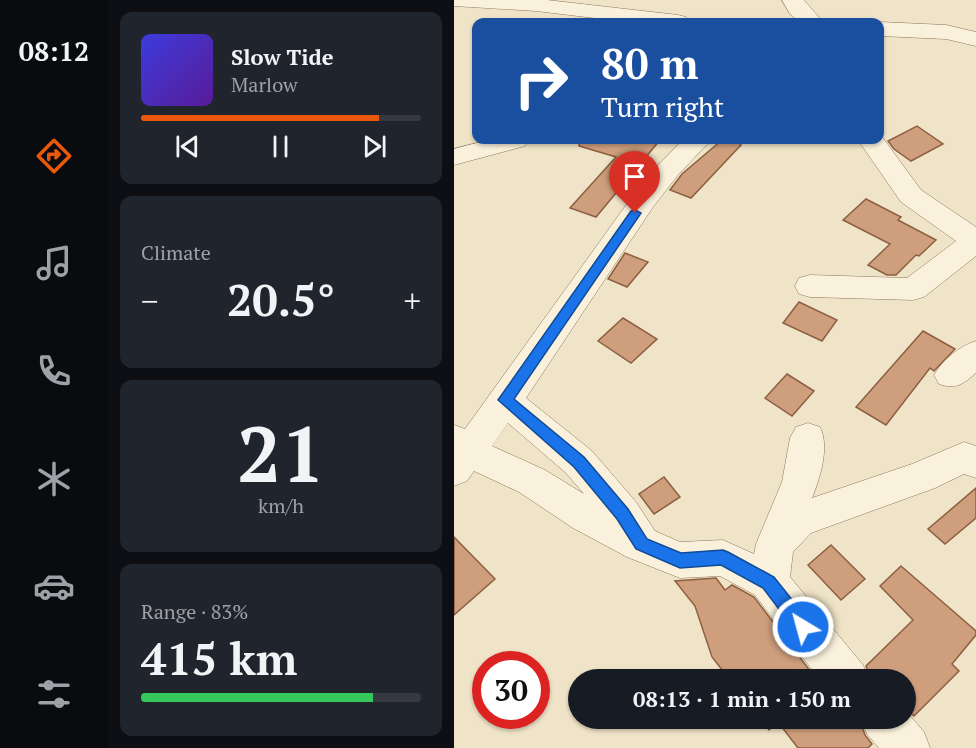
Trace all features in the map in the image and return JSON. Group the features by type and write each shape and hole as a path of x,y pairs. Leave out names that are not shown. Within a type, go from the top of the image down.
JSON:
{"street":[{"path":"454,0 536,5 645,18"},
{"path":"793,0 798,9 808,18"},
{"path":"884,29 946,32 976,39"},
{"path":"454,157 501,144"},
{"path":"693,144 673,161 505,400 458,454 495,463 532,481 586,516 680,561 723,558 769,582 838,669"},
{"path":"810,286 913,289 975,241 911,196 874,144"},
{"path":"951,375 976,353"},
{"path":"505,400 579,462 623,514 641,544"},
{"path":"769,582 775,544 800,482 808,438"},
{"path":"775,544 798,520 922,477 964,457 976,463"},
{"path":"892,729 908,748"}],"building":[{"path":"917,126 943,144 911,161 894,149 888,141"},
{"path":"579,144 657,144 596,217 570,208 616,157 579,146"},
{"path":"717,144 741,145 691,198 670,190 682,174"},
{"path":"866,199 901,217 898,220 936,240 919,256 916,255 896,275 887,275 868,265 890,244 843,220"},
{"path":"625,253 648,262 627,287 608,279"},
{"path":"799,302 837,320 822,341 783,323"},
{"path":"623,318 657,339 631,363 598,341"},
{"path":"923,331 955,349 934,371 930,368 886,425 856,407"},
{"path":"787,374 814,391 792,416 765,398"},
{"path":"664,477 680,497 654,514 639,494"},
{"path":"976,488 976,518 945,544 928,529"},
{"path":"454,537 495,579 454,615"},
{"path":"831,545 865,579 841,600 808,565"},
{"path":"901,566 976,631 976,635 952,664 959,671 916,714 916,669 867,669 866,666 913,620 880,586"},
{"path":"716,578 725,590 732,585 754,597 809,669 721,669 712,657 695,606 675,581"},
{"path":"783,729 863,729 872,744 868,748 798,748"}],"route":[{"path":"635,213 505,400 579,462 623,514 641,544 680,561 723,558 769,582 803,627"}]}
